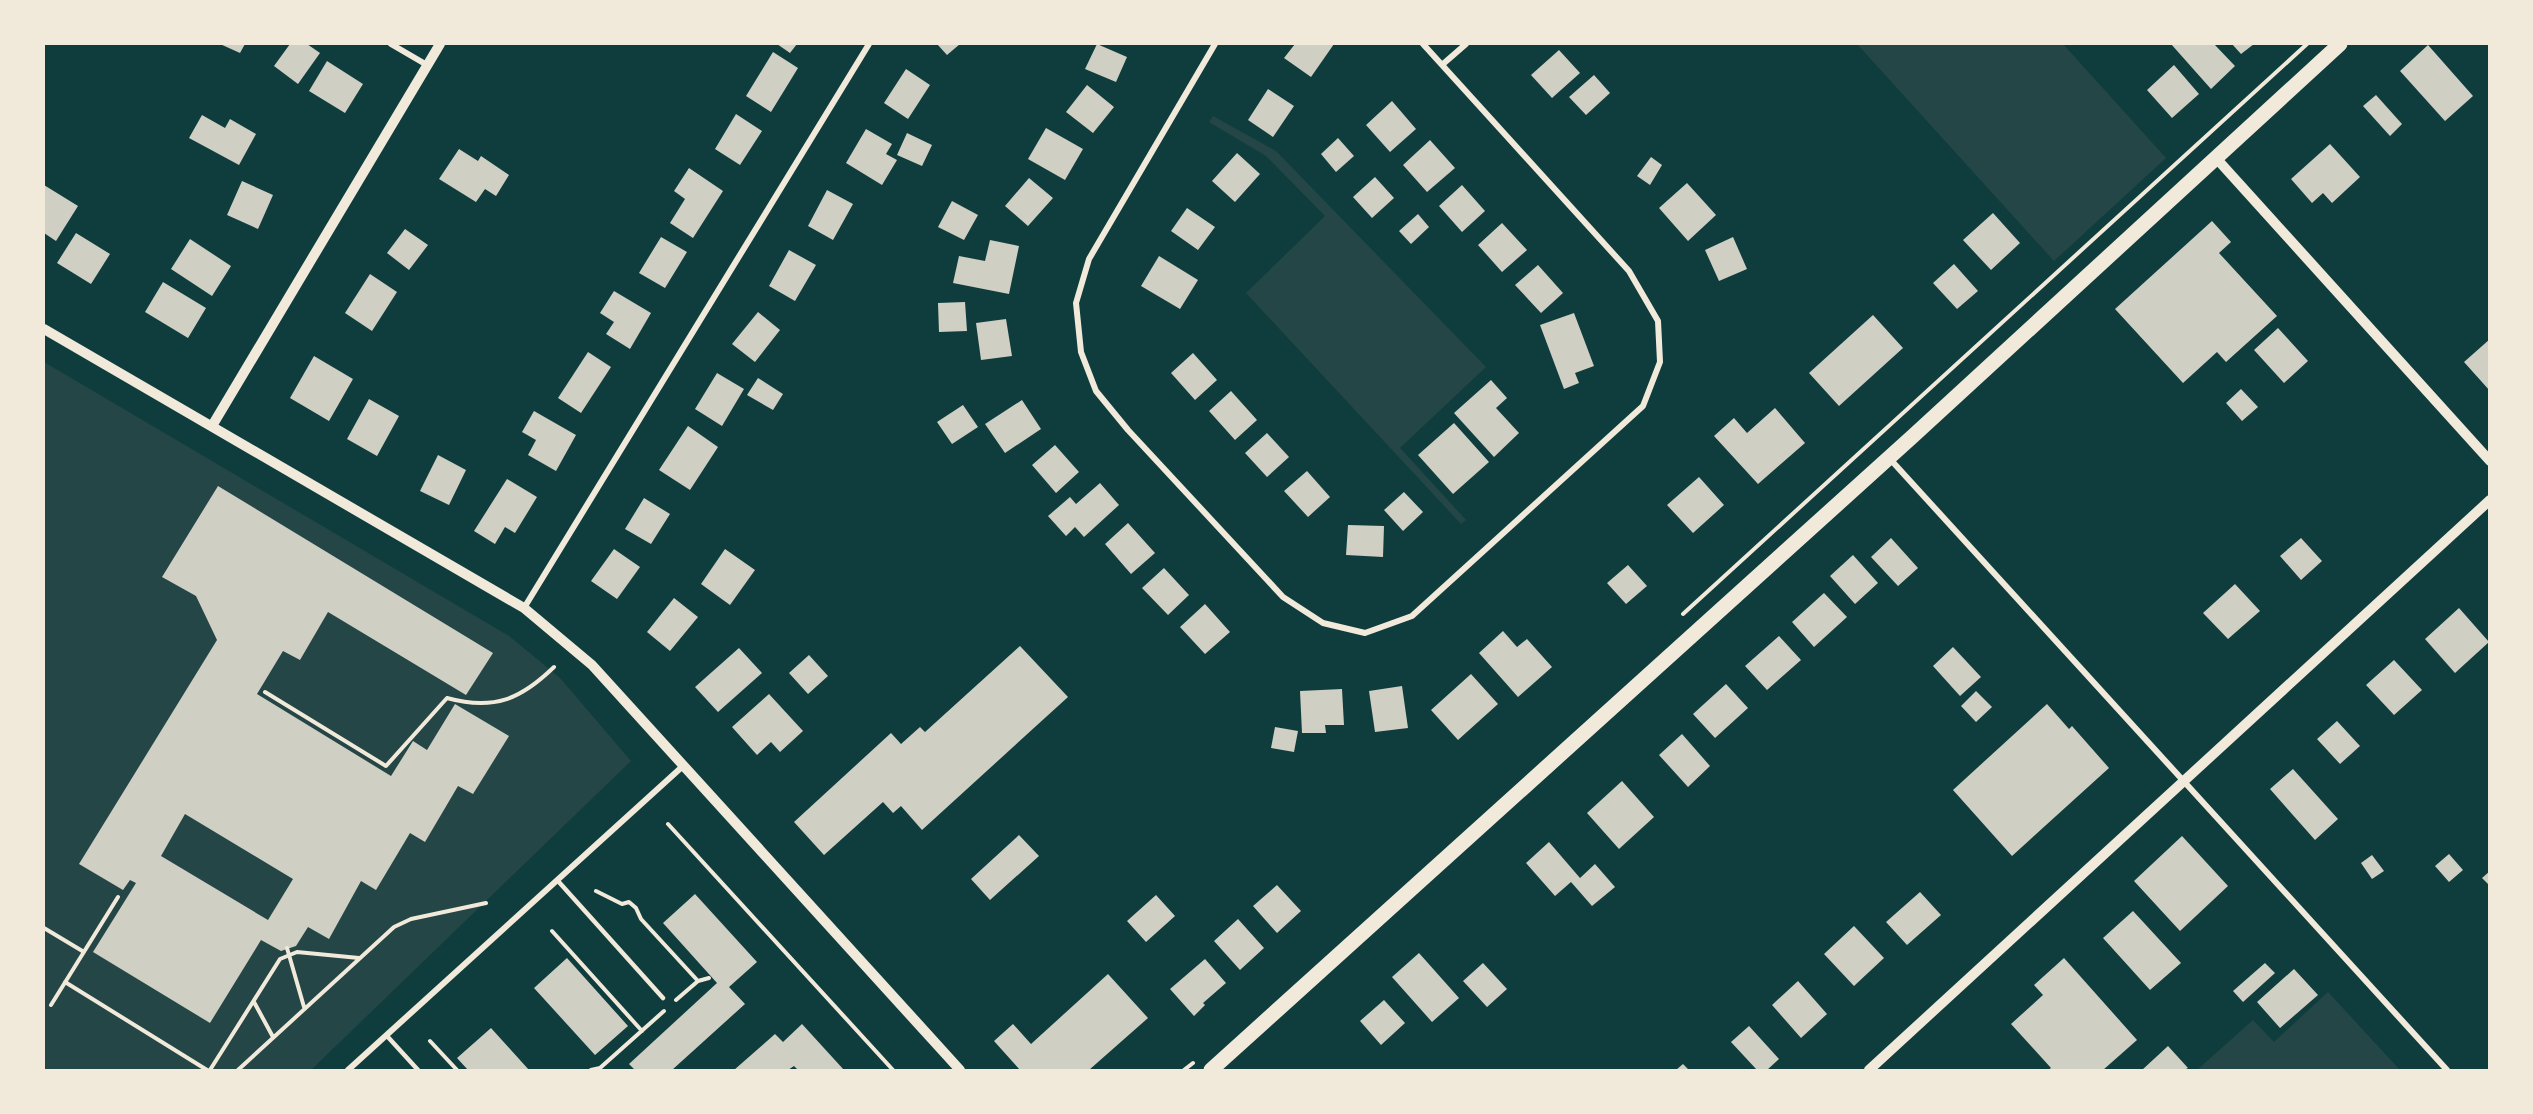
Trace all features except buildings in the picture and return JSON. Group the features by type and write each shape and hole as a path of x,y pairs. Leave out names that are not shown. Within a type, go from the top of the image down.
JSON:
{"main road":[{"path":"1211,1071 1889,458 2340,44"}],"street":[{"path":"391,44 427,65"},
{"path":"212,426 440,44"},
{"path":"524,608 869,44"},
{"path":"1215,44 1089,259 1076,303 1081,352 1096,391 1128,430 1283,597 1323,623 1365,633 1412,616 1643,406 1660,362 1658,321 1629,271 1423,44"},
{"path":"1443,64 1466,44"},
{"path":"2216,158 2490,461"},
{"path":"44,329 524,608 592,665 960,1071"},
{"path":"1889,458 2447,1071"},
{"path":"1869,1071 2490,500"},
{"path":"348,1071 683,766"}],"lane":[{"path":"558,881 663,998"},
{"path":"387,1036 418,1071"}],"path":[{"path":"1680,616 2307,44"},
{"path":"266,692 386,766 447,698 462,702 511,699 532,688 554,667"},
{"path":"668,824 893,1071"},
{"path":"596,891 622,904 629,902 636,908 641,919 698,981"},
{"path":"51,1005 118,897"},
{"path":"238,1071 304,1007 394,927 411,919 486,903"},
{"path":"44,928 84,952"},
{"path":"552,931 642,1031"},
{"path":"287,948 304,1007"},
{"path":"65,982 209,1071 280,959 297,952 360,958"},
{"path":"674,1002 698,981 710,978"},
{"path":"254,1002 273,1037"},
{"path":"591,1071 600,1068 666,1009"},
{"path":"430,1041 457,1071"},
{"path":"1184,1071 1195,1060"}],"shaded area":[{"path":"1857,44 2063,44 2166,158 2054,261"},
{"path":"1213,116 1276,151 1486,367 1400,448 1466,520 1461,524 1246,293 1325,216 1266,156 1209,122"},
{"path":"44,362 509,636 560,678 631,761 311,1070 44,1070"},
{"path":"2328,992 2400,1070 2197,1070 2253,1020 2274,1042"}]}
